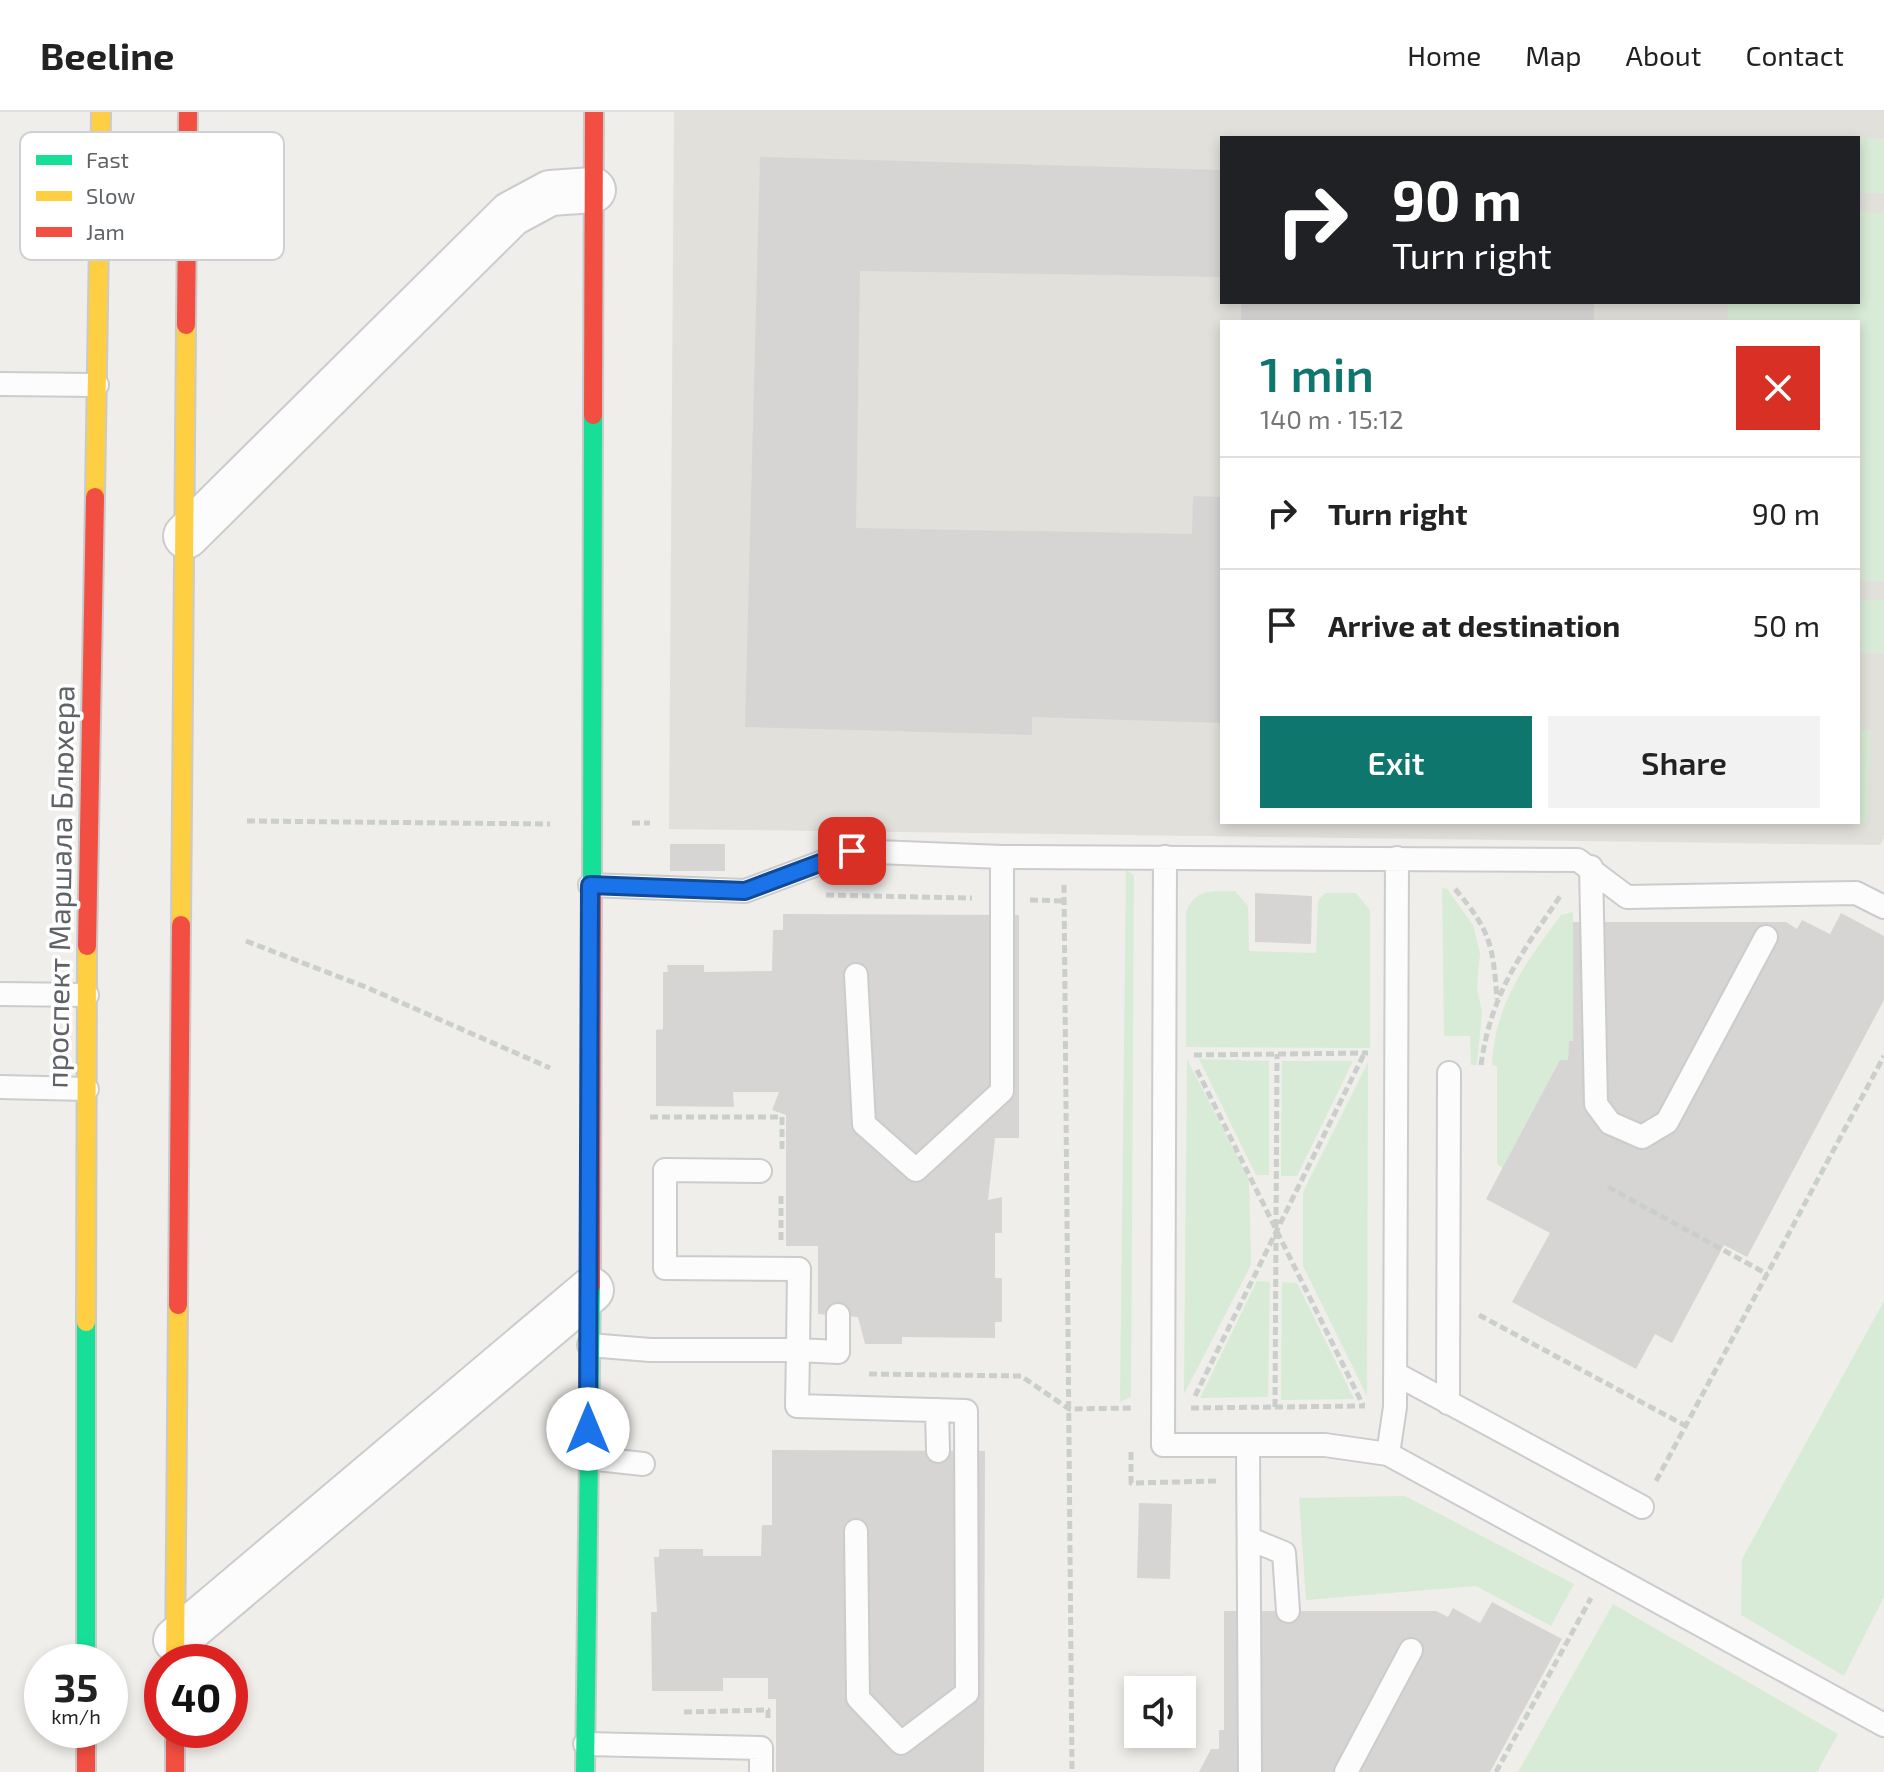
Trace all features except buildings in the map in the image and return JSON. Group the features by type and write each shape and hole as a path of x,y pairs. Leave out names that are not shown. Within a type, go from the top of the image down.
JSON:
{"main road":[{"name":"проспект Маршала Блюхера","path":"101,112 101,132"},
{"path":"188,112 188,132"},
{"path":"585,1772 591,1290 594,112"},
{"name":"проспект Маршала Блюхера","path":"86,1644 87,995 99,260"},
{"path":"176,1644 187,260"},
{"path":"86,1748 86,1772"},
{"path":"175,1748 175,1772"}],"street":[{"path":"186,536 511,214 550,193 593,190"},
{"path":"184,1644 591,1290"}],"lane":[{"path":"0,384 97,385"},
{"path":"590,885 745,891 852,851 1002,857 1578,860 1627,897 1856,893 1884,907"},
{"path":"856,975 864,1124 916,1170 1002,1091 1002,857"},
{"path":"1165,857 1163,1445 1325,1445 1388,1454 1606,1570 1884,1725"},
{"path":"1388,1454 1396,1374 1397,858"},
{"path":"1591,867 1596,1104 1610,1123 1642,1137 1667,1122 1766,937"},
{"path":"0,994 87,995"},
{"path":"1448,1403 1449,1073"},
{"path":"0,1087 87,1089"},
{"path":"760,1171 665,1170 665,1268 799,1269 797,1406 966,1411 967,1693 901,1743 858,1698 856,1531"},
{"path":"589,1345 650,1350 838,1352 838,1315"},
{"path":"1396,1374 1642,1507"},
{"path":"937,1410 938,1451"},
{"path":"1248,1445 1250,1772"},
{"path":"588,1458 643,1464"},
{"path":"1250,1539 1284,1553 1288,1611"},
{"path":"1346,1772 1411,1650"},
{"path":"585,1744 761,1748 761,1772"}],"path":[{"path":"247,821 650,823"},
{"path":"1064,857 1072,1772"},
{"path":"1453,887 1471,908 1493,947 1497,1000"},
{"path":"1481,1065 1486,1025 1508,974 1567,887"},
{"path":"822,895 974,898"},
{"path":"1020,900 1065,901"},
{"path":"246,941 368,988 591,1087"},
{"path":"1189,1408 1365,1053"},
{"path":"1363,1406 1189,1055 1397,1053"},
{"path":"1275,1407 1277,1054"},
{"path":"1642,1507 1884,1056"},
{"path":"650,1117 782,1117 782,1162"},
{"path":"1608,1187 1767,1274"},
{"path":"781,1252 782,1192"},
{"path":"859,1374 1021,1376 1069,1409 1395,1407"},
{"path":"1131,1423 1133,1400"},
{"path":"1131,1438 1131,1483 1222,1481"},
{"path":"1496,1772 1606,1570"},
{"path":"679,1712 768,1710"}],"shaded area":[{"path":"674,112 1884,112 1884,838 1880,845 669,829"}],"green space":[{"path":"1860,138 1884,139 1884,193 1860,193"},
{"path":"1860,212 1884,213 1884,581 1860,581 1860,320 1728,320 1728,304 1860,304"},
{"path":"1860,600 1884,600 1884,653 1860,653"},
{"path":"1860,730 1871,730 1867,822 1860,822"},
{"path":"1126,870 1134,875 1131,1397 1120,1402"},
{"path":"1442,888 1447,889 1473,925 1480,953 1477,989 1482,1012 1477,1065 1471,1065 1470,1036 1444,1036"},
{"path":"1235,891 1248,906 1249,951 1316,953 1318,901 1325,893 1356,893 1370,910 1370,1048 1186,1047 1186,912 1194,899 1206,892"},
{"path":"1573,912 1573,1041 1569,1042 1568,1060 1560,1061 1503,1168 1497,1164 1497,1066 1492,1065 1499,1022 1514,985 1535,950 1561,915"},
{"path":"1187,1059 1249,1179 1251,1265 1184,1394"},
{"path":"1199,1059 1269,1061 1269,1175 1256,1175"},
{"path":"1282,1061 1353,1061 1297,1176 1281,1176"},
{"path":"1368,1062 1367,1396 1303,1266 1303,1192"},
{"path":"1257,1281 1270,1282 1268,1397 1200,1398"},
{"path":"1282,1282 1297,1283 1354,1399 1281,1400"},
{"path":"1884,1301 1884,1597 1844,1676 1741,1615 1742,1559"},
{"path":"1405,1496 1574,1584 1551,1626 1476,1586 1306,1600 1299,1498"},
{"path":"1613,1604 1838,1734 1817,1772 1518,1772"}],"traffic: fast":[{"path":"592,893 593,415"},
{"path":"585,1772 591,1286"},
{"path":"86,1322 86,1644"}],"traffic: slow":[{"path":"101,112 101,132"},
{"path":"95,497 99,260"},
{"path":"181,925 186,325"},
{"path":"86,1322 87,946"},
{"path":"175,1644 178,1305"}],"traffic: jam":[{"path":"188,112 188,132"},
{"path":"593,415 594,112"},
{"path":"186,325 187,260"},
{"path":"87,946 95,497"},
{"path":"591,1286 592,893"},
{"path":"178,1305 181,925"},
{"path":"86,1748 86,1772"},
{"path":"175,1748 175,1772"}],"route":[{"path":"588,1429 591,1290 590,885 745,891 852,851"}]}
